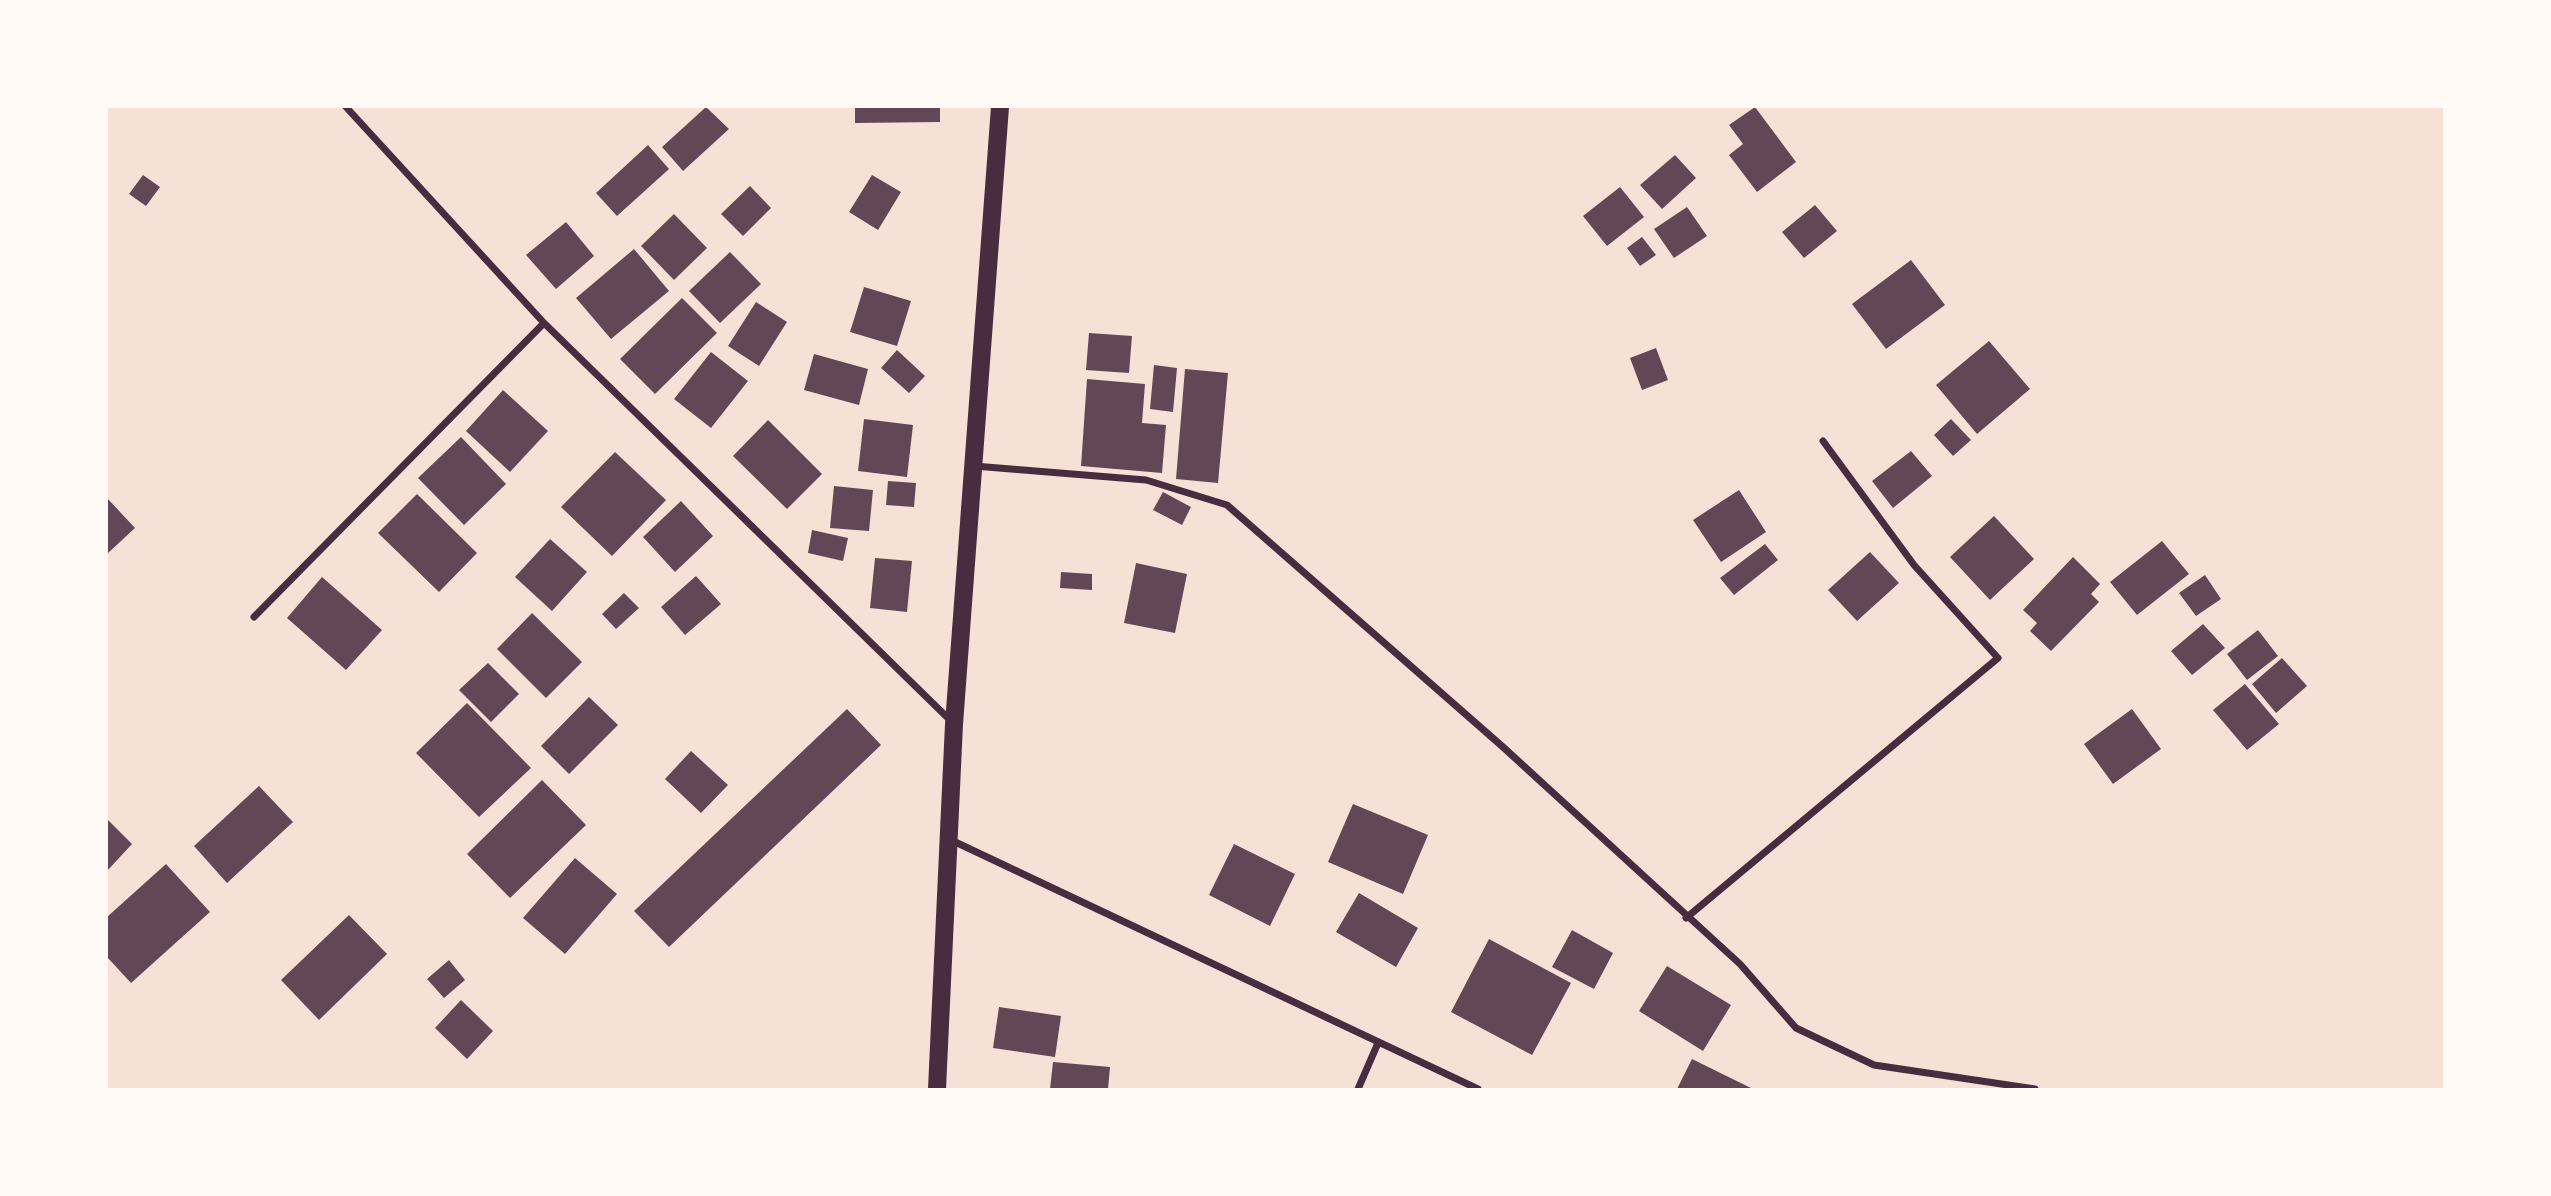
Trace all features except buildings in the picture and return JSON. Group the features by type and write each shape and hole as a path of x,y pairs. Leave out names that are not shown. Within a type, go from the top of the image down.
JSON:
{"main road":[{"path":"937,1089 954,724 1000,107"}],"street":[{"path":"346,107 544,323 954,724"},
{"path":"254,617 544,323"},
{"path":"1686,918 1998,658 1914,565 1823,441"},
{"path":"973,466 1146,480 1227,505 1503,747 1686,918 1740,964 1796,1028 1874,1065 2035,1089"},
{"path":"948,838 1478,1089"},
{"path":"1358,1089 1378,1043"}]}
